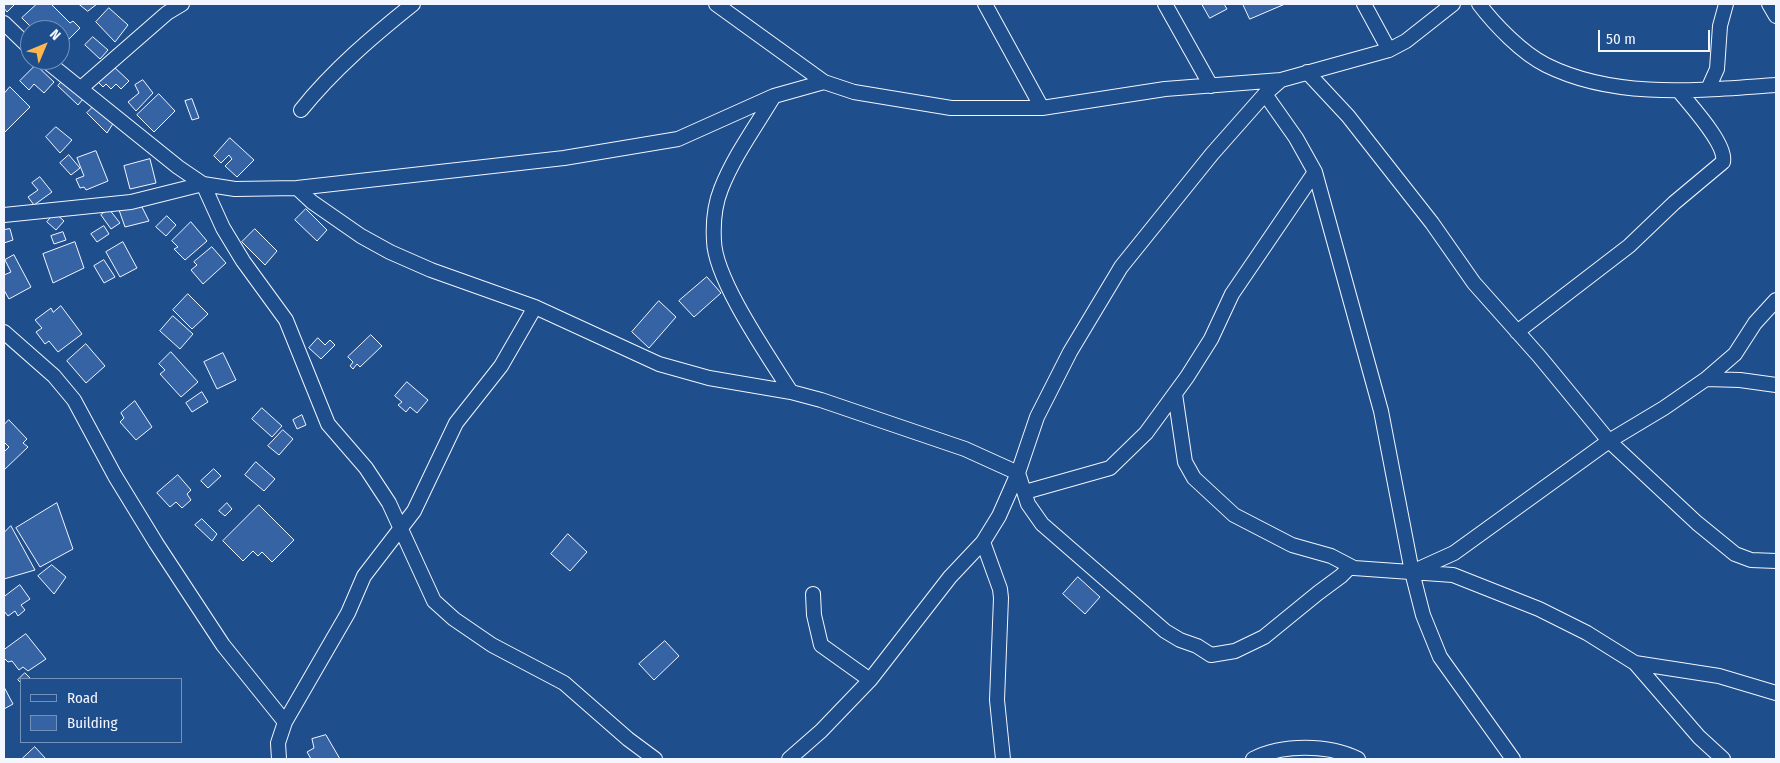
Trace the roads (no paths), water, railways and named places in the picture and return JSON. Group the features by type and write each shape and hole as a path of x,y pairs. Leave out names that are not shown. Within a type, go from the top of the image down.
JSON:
{"street":[{"path":"81,88 167,13 182,4"},
{"path":"301,110 364,44 412,4"},
{"path":"716,4 824,82 854,92 951,108 1042,108 1165,88 1281,80 1389,50 1406,41 1452,4"},
{"path":"985,4 1042,108"},
{"path":"1166,4 1211,86"},
{"path":"1364,4 1389,50"},
{"path":"1479,4 1498,27 1546,66 1581,79 1624,86 1679,91 1776,85"},
{"path":"1708,89 1717,69 1720,26 1726,4"},
{"path":"1769,4 1776,16"},
{"path":"4,23 20,38"},
{"path":"58,70 178,167 203,184 228,189 297,188 564,158 678,139 774,96 824,82"},
{"path":"1307,72 1348,116 1432,223 1474,283 1609,441 1697,523 1736,554 1751,560 1776,561"},
{"path":"789,759 821,731 870,680 950,577 983,542 999,516 1018,473 1041,409 1070,352 1121,267 1174,198 1265,94 1281,80"},
{"path":"1517,332 1629,246 1674,203 1724,162 1723,154 1715,137 1679,91"},
{"path":"1265,94 1296,138 1315,172 1381,411 1412,572 1423,615 1440,657 1513,759"},
{"path":"774,96 730,170 721,189 716,207 714,241 724,278 791,392"},
{"path":"1025,492 1110,468 1146,433 1175,394 1210,340 1232,294 1315,172"},
{"path":"4,214 131,202 203,184"},
{"path":"203,184 223,228 243,261 286,320 328,424 383,491 430,596 440,608 492,645 558,679 628,739 656,759"},
{"path":"297,188 312,202 361,236 390,252 431,270 535,307 659,364 709,378 791,392 965,449 1018,473 1028,504 1042,524 1165,630 1180,640 1194,644 1211,655 1234,650 1264,637 1350,567"},
{"path":"1412,572 1454,552 1609,441 1664,408 1706,379 1735,354 1755,323 1776,300"},
{"path":"279,759 278,743 285,722 348,613 364,576 422,499 456,424 501,366 535,307"},
{"path":"4,332 54,376 74,400 115,476 156,543 223,645 285,722"},
{"path":"1706,379 1740,380 1776,385"},
{"path":"1175,394 1184,462 1194,478 1234,516 1292,545 1331,556 1350,567 1452,575 1530,605 1587,633 1635,663 1699,736 1723,759"},
{"path":"983,542 1000,589 1001,598 996,700 1003,759"},
{"path":"813,594 814,615 821,645 870,680"},
{"path":"1635,663 1719,676 1776,693"},
{"path":"1253,759 1264,753 1280,750 1307,749 1333,752 1358,759"}]}
